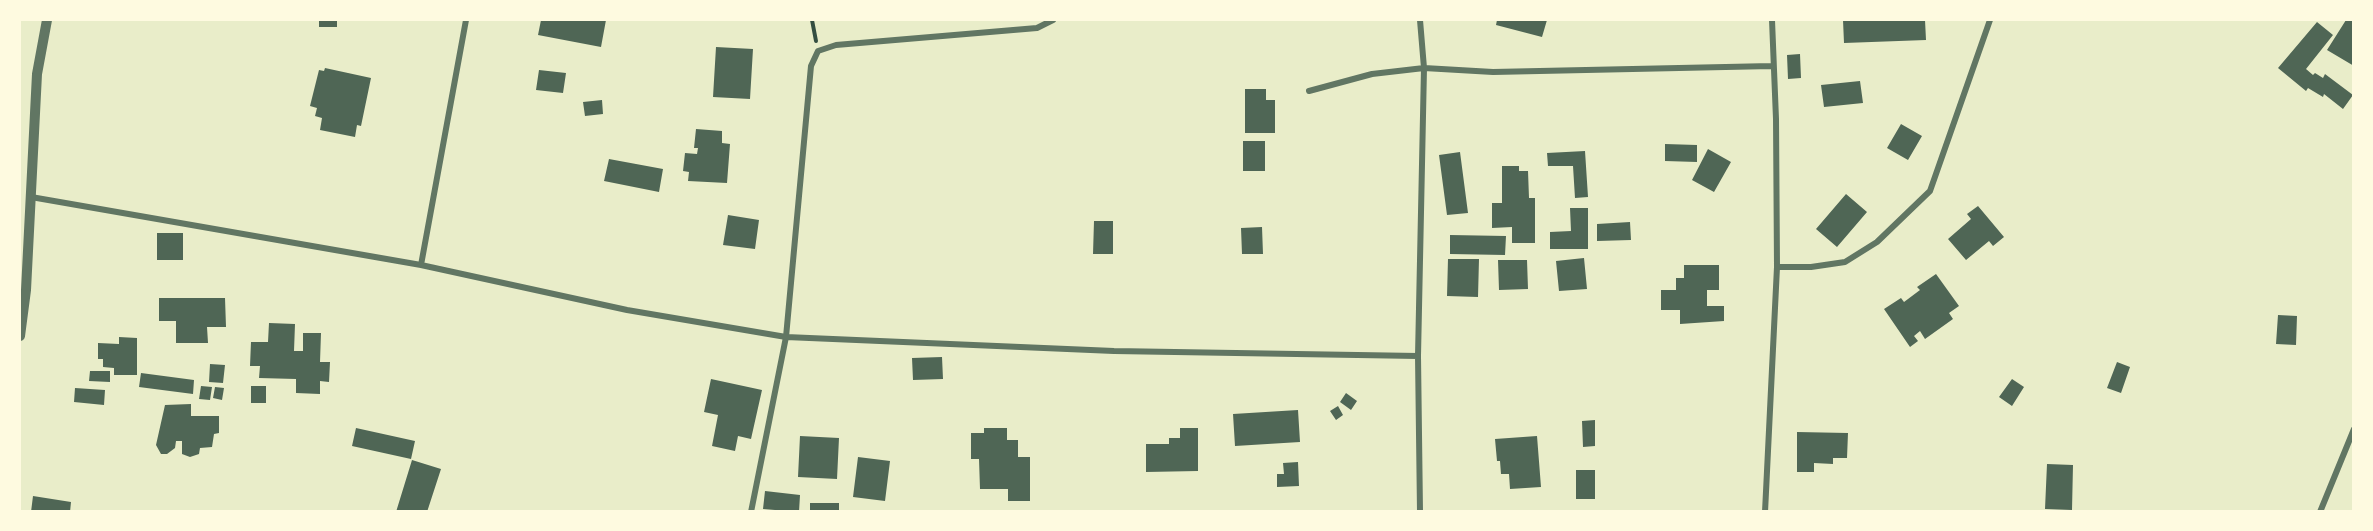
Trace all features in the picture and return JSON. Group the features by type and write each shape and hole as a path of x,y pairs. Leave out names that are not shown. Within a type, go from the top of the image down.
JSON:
{"street":[{"path":"20,336 31,197 37,74 47,20"},
{"path":"421,265 466,20"},
{"path":"751,512 786,337 811,66 818,51 836,45 1037,28 1053,20"},
{"path":"1419,20 1424,68 1418,356 1420,512"},
{"path":"1765,512 1777,267 1776,119 1772,66 1772,20"},
{"path":"1777,267 1811,267 1845,262 1877,242 1930,191 1990,20"},
{"path":"1309,91 1372,74 1424,68 1493,72 1772,66"},
{"path":"31,197 421,265 627,310 786,337 1114,351 1418,356"},
{"path":"2320,512 2354,429"}],"path":[{"path":"812,20 818,51"}],"building":[{"path":"319,20 337,20 337,27 319,27"},
{"path":"541,20 606,20 601,47 538,35"},
{"path":"1497,20 1547,20 1542,37 1496,25"},
{"path":"1843,20 1925,20 1926,40 1844,43"},
{"path":"2346,20 2354,20 2354,66 2327,50"},
{"path":"2317,22 2333,35 2306,69 2313,75 2315,73 2323,78 2325,74 2353,95 2343,109 2324,94 2323,97 2308,88 2306,91 2278,68"},
{"path":"716,47 753,49 750,99 713,97"},
{"path":"1800,54 1801,78 1788,79 1787,55"},
{"path":"325,68 371,78 361,126 357,125 355,137 320,130 322,118 315,116 317,108 310,106 319,70 324,71"},
{"path":"539,70 566,73 563,93 536,90"},
{"path":"1860,81 1863,103 1824,107 1821,85"},
{"path":"1245,89 1266,89 1266,100 1275,100 1275,133 1245,133"},
{"path":"602,100 603,114 585,116 583,102"},
{"path":"1901,124 1922,136 1908,160 1887,148"},
{"path":"696,129 722,131 722,143 730,144 727,183 688,181 689,172 683,171 685,153 697,154 698,148 694,148"},
{"path":"1243,141 1265,141 1265,171 1243,171"},
{"path":"1665,144 1697,145 1697,162 1665,161"},
{"path":"1708,149 1731,162 1714,192 1692,180"},
{"path":"1585,151 1588,197 1575,198 1573,166 1548,166 1547,153"},
{"path":"1460,152 1468,213 1447,215 1439,155"},
{"path":"609,159 663,169 659,192 604,181"},
{"path":"1502,166 1519,166 1519,171 1528,171 1529,198 1535,198 1535,243 1512,243 1512,227 1492,228 1492,203 1502,203"},
{"path":"1846,194 1867,212 1837,247 1816,229"},
{"path":"1978,206 2004,237 1993,246 1989,241 1966,260 1948,239 1971,219 1967,214"},
{"path":"1570,208 1588,208 1588,249 1550,249 1550,232 1571,231"},
{"path":"728,215 759,220 755,249 723,245"},
{"path":"1094,221 1113,221 1113,254 1093,254"},
{"path":"1630,222 1631,240 1597,241 1597,224"},
{"path":"1262,227 1263,254 1242,254 1241,228"},
{"path":"157,233 183,233 183,260 157,260"},
{"path":"1450,235 1506,236 1505,255 1450,254"},
{"path":"1584,258 1587,289 1559,291 1556,261"},
{"path":"1448,259 1479,259 1478,297 1447,296"},
{"path":"1498,260 1527,260 1528,289 1499,290"},
{"path":"1684,265 1719,265 1719,290 1707,290 1707,306 1724,306 1724,321 1680,324 1680,310 1661,310 1661,290 1676,290 1676,278 1684,278"},
{"path":"1936,274 1959,306 1949,313 1953,319 1925,339 1920,331 1914,336 1918,341 1910,347 1884,309 1901,298 1904,302 1920,290 1917,287"},
{"path":"159,298 225,298 226,327 207,327 208,343 176,343 176,321 159,321"},
{"path":"2278,315 2297,316 2296,345 2276,344"},
{"path":"269,323 295,324 294,351 303,351 303,333 321,333 320,362 330,362 329,382 320,381 320,394 296,393 296,379 259,378 260,366 250,366 251,342 268,342"},
{"path":"119,337 137,338 137,375 114,375 114,368 103,367 103,359 98,359 98,343 119,344"},
{"path":"942,357 943,379 913,380 912,358"},
{"path":"2117,362 2130,367 2121,393 2107,388"},
{"path":"210,364 225,365 223,383 209,382"},
{"path":"90,371 110,371 110,382 89,381"},
{"path":"141,373 194,380 193,394 139,387"},
{"path":"711,379 762,390 751,439 738,436 735,451 712,446 718,415 704,412"},
{"path":"2012,379 2024,387 2012,406 1999,397"},
{"path":"201,386 212,387 210,400 199,399"},
{"path":"251,386 266,386 266,403 251,403"},
{"path":"215,387 224,388 222,400 213,398"},
{"path":"75,388 105,390 104,405 74,402"},
{"path":"1346,393 1357,401 1351,410 1340,402"},
{"path":"191,404 191,416 219,416 219,433 214,434 212,447 200,448 199,454 190,457 182,454 182,441 176,441 175,448 167,454 161,454 156,445 165,405"},
{"path":"1338,406 1343,415 1336,420 1330,411"},
{"path":"1298,410 1300,442 1235,446 1233,414"},
{"path":"1595,420 1595,446 1583,447 1582,421"},
{"path":"356,428 415,441 411,459 352,446"},
{"path":"984,428 1007,428 1007,440 1018,440 1018,457 1030,457 1030,501 1008,501 1008,489 980,489 979,459 971,459 971,433 984,433"},
{"path":"1180,428 1198,428 1198,471 1146,472 1146,444 1169,444 1169,438 1180,438"},
{"path":"1797,432 1848,433 1847,458 1833,458 1833,464 1814,463 1814,472 1797,472"},
{"path":"800,436 839,438 837,479 798,477"},
{"path":"1537,436 1541,487 1510,489 1509,474 1501,474 1500,461 1497,461 1495,439"},
{"path":"858,457 890,461 885,501 853,497"},
{"path":"412,460 441,469 427,512 396,512"},
{"path":"1298,462 1299,486 1277,487 1277,474 1284,474 1283,463"},
{"path":"2047,464 2073,465 2072,510 2045,509"},
{"path":"1576,470 1595,470 1595,499 1576,499"},
{"path":"765,491 800,495 799,512 763,509"},
{"path":"33,496 71,502 70,512 31,512"},
{"path":"810,503 839,503 839,512 810,512"}]}
